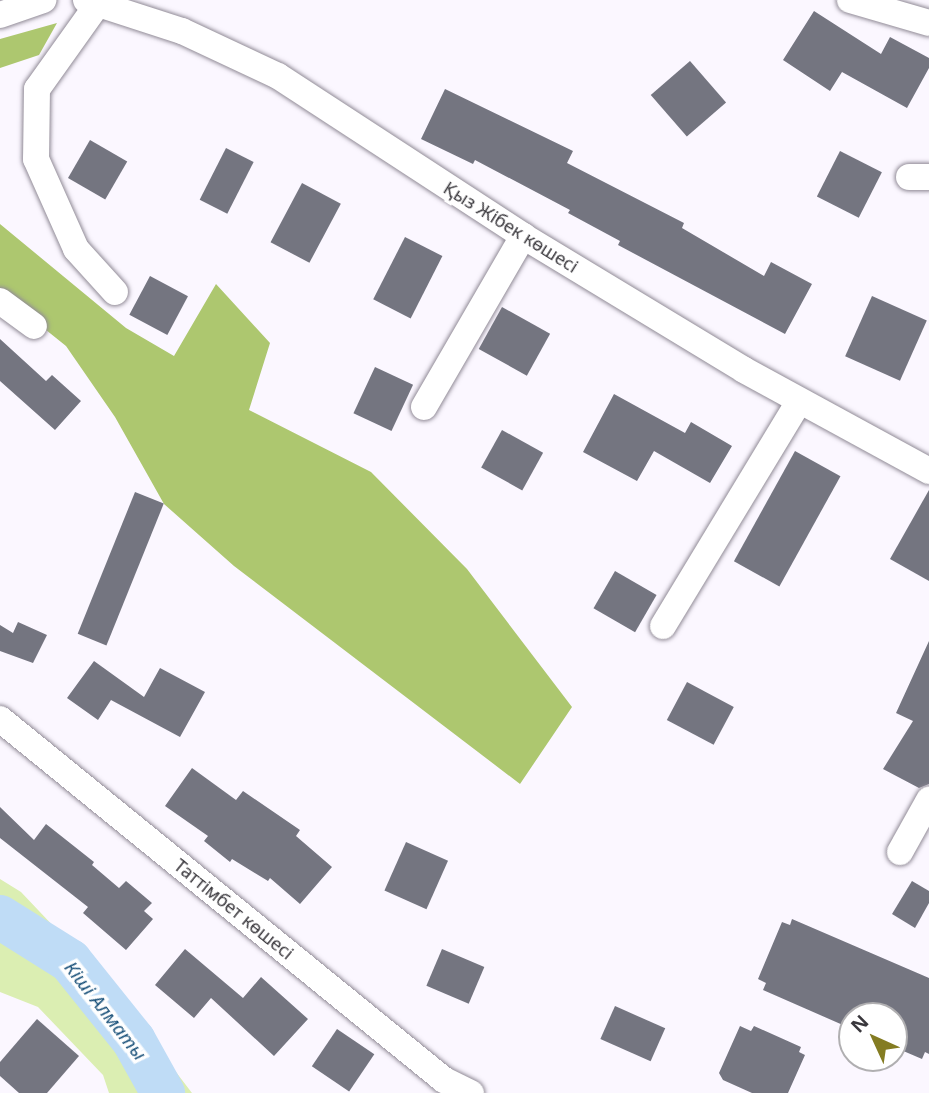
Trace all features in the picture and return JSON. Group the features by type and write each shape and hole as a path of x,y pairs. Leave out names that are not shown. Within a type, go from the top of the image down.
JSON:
{"street":[{"path":"0,15 43,0"},
{"path":"850,0 929,23"},
{"path":"91,3 37,89 36,159 76,249 115,292"},
{"name":"Қыз Жібек көшесі","path":"91,3 182,31 278,76 523,236 799,401 929,471"},
{"path":"424,407 523,236"},
{"path":"0,301 34,326"},
{"path":"663,626 799,401"},
{"name":"Таттімбет көшесі","path":"0,719 443,1086 471,1093"},
{"path":"900,852 929,800"}],"green space":[{"path":"57,23 39,55 0,68 0,39"},
{"path":"0,224 126,328 174,356 216,284 270,343 249,410 371,472 467,569 572,707 520,784 234,566 164,504 115,417 66,346 0,293"},
{"path":"0,879 21,892 111,987 192,1093 109,1093 103,1075 38,1007 0,992"}],"building":[{"path":"814,11 881,54 890,37 929,58 929,68 907,108 842,72 830,91 783,60"},
{"path":"690,61 726,103 687,137 651,95"},
{"path":"445,89 573,151 567,163 684,223 682,228 764,276 771,262 812,284 785,334 618,245 620,241 568,213 570,210 475,160 473,164 421,139"},
{"path":"90,140 127,162 105,200 68,178"},
{"path":"226,148 254,162 227,214 200,200"},
{"path":"840,151 882,172 859,218 817,196"},
{"path":"302,183 341,204 309,263 271,242"},
{"path":"405,237 442,256 411,318 373,299"},
{"path":"150,276 188,296 167,335 129,315"},
{"path":"872,296 927,320 900,381 845,356"},
{"path":"502,307 550,334 527,376 479,349"},
{"path":"0,339 46,381 52,375 81,401 55,430 0,381"},
{"path":"375,367 413,385 392,431 353,413"},
{"path":"614,394 685,433 691,422 732,446 710,483 654,451 637,481 583,452"},
{"path":"502,430 543,453 522,490 481,468"},
{"path":"795,451 840,476 779,586 734,561"},
{"path":"929,490 929,581 890,559"},
{"path":"135,492 164,504 106,645 78,634"},
{"path":"615,571 657,595 635,632 594,608"},
{"path":"18,622 47,635 33,663 0,651 0,625 13,633"},
{"path":"929,641 929,784 919,788 883,769 913,721 896,713"},
{"path":"94,661 144,697 160,668 205,692 180,737 111,700 98,720 67,698"},
{"path":"687,682 734,707 714,745 667,720"},
{"path":"192,768 236,800 243,791 300,830 296,836 332,867 300,904 270,878 268,881 232,859 230,862 204,841 208,836 165,806"},
{"path":"0,807 34,840 46,824 94,862 92,865 119,888 126,881 152,903 144,911 153,919 126,950 83,913 88,907 0,838"},
{"path":"406,842 448,861 426,909 384,890"},
{"path":"912,881 929,891 929,903 915,928 892,914"},
{"path":"792,919 929,978 929,1054 925,1052 922,1059 908,1053 908,1002 838,1002 838,1023 763,990 766,983 758,979 782,922 790,925"},
{"path":"185,949 243,998 261,977 308,1019 274,1056 211,998 194,1018 155,985"},
{"path":"442,949 484,967 469,1004 426,986"},
{"path":"615,1006 665,1028 651,1061 600,1039"},
{"path":"37,1019 79,1056 47,1093 19,1093 0,1076 0,1062"},
{"path":"740,1026 751,1031 754,1026 801,1047 799,1052 805,1055 788,1093 752,1093 723,1080 719,1073"},
{"path":"337,1029 374,1054 349,1091 312,1066"}],"waterway":[{"name":"Кіші Алматы","path":"0,917 70,961 134,1041 163,1093"}]}
